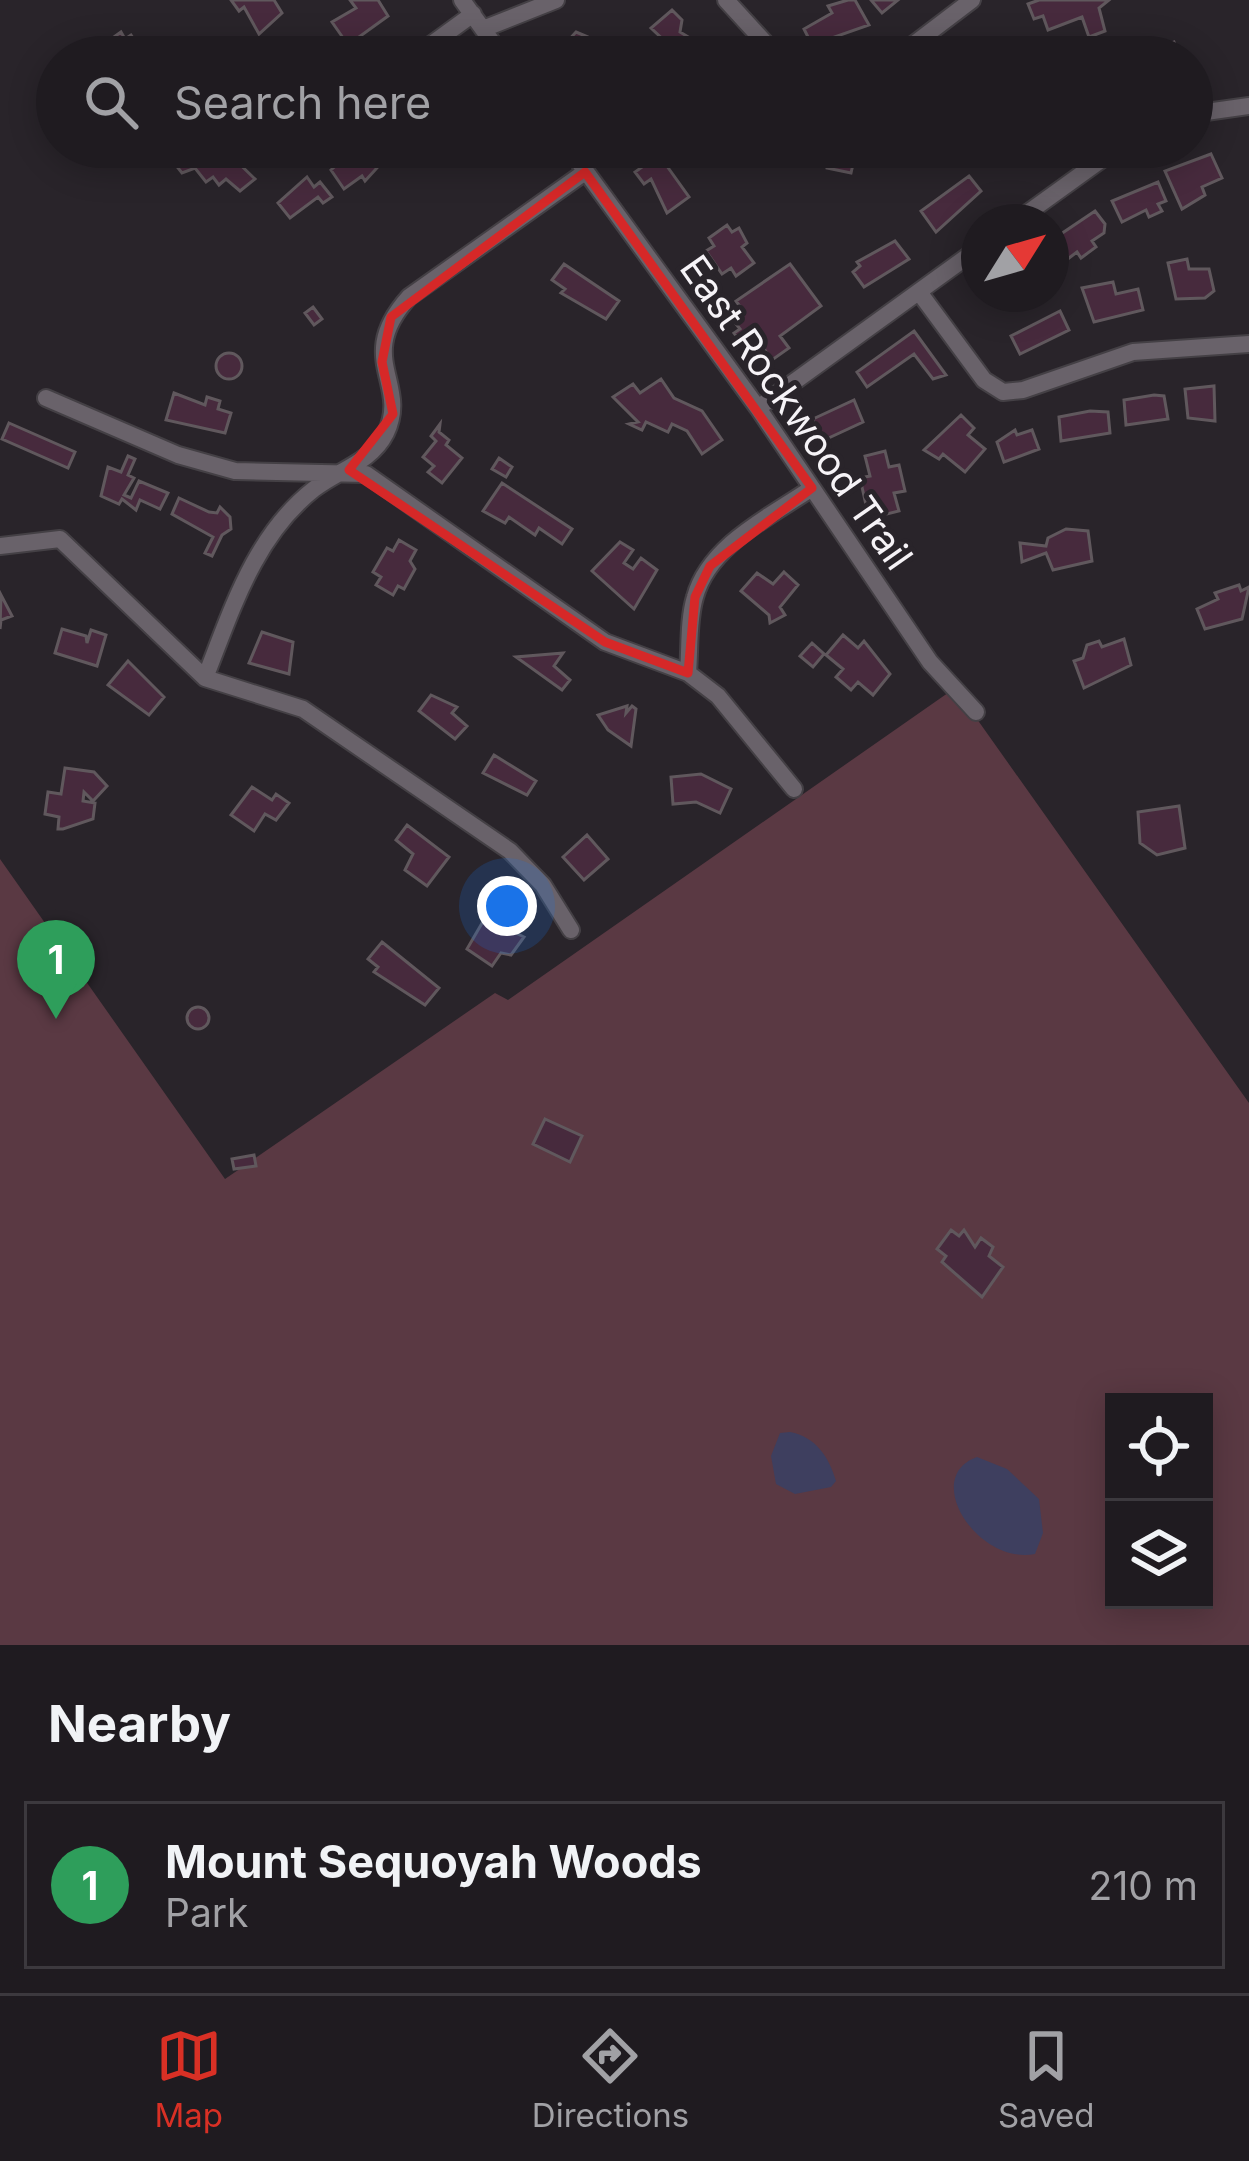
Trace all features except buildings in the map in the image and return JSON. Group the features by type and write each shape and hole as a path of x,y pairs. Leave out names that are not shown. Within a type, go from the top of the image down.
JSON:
{"street":[{"path":"443,36 473,14 556,0"},
{"path":"725,0 758,36"},
{"path":"925,36 972,0"},
{"path":"1213,110 1249,106"},
{"name":"East Rockwood Trail","path":"582,168 758,408 930,662 976,712"},
{"path":"1040,204 1090,168"},
{"path":"205,678 256,557 315,488 350,470 384,438 393,414 382,340 391,317 409,297 585,172"},
{"path":"758,408 961,261"},
{"path":"920,292 984,380 1003,392 1023,390 1133,352 1249,344"},
{"path":"46,398 178,455 235,471 350,470 379,482 605,642 688,674 718,696 794,789"},
{"path":"688,674 694,597 710,566 731,544 812,488"},
{"path":"0,545 60,539 205,678 303,709 511,851 543,885 571,930"}],"highlighted area":[{"path":"585,172 812,488 710,566 695,597 688,673 605,642 349,470 393,414 382,362 391,317"}],"shaded area":[{"path":"955,688 1249,1103 1249,1645 0,1645 0,859 225,1179 495,993 508,1000"}],"water":[{"path":"790,1432 820,1449 836,1481 831,1487 795,1494 776,1484 771,1456 780,1433"},
{"path":"977,1457 1007,1469 1039,1499 1043,1533 1035,1554 1014,1554 994,1546 963,1517 954,1482 961,1467"}],"place":[{"name":"Mount Sequoyah Woods","path":"56,1019"}]}
